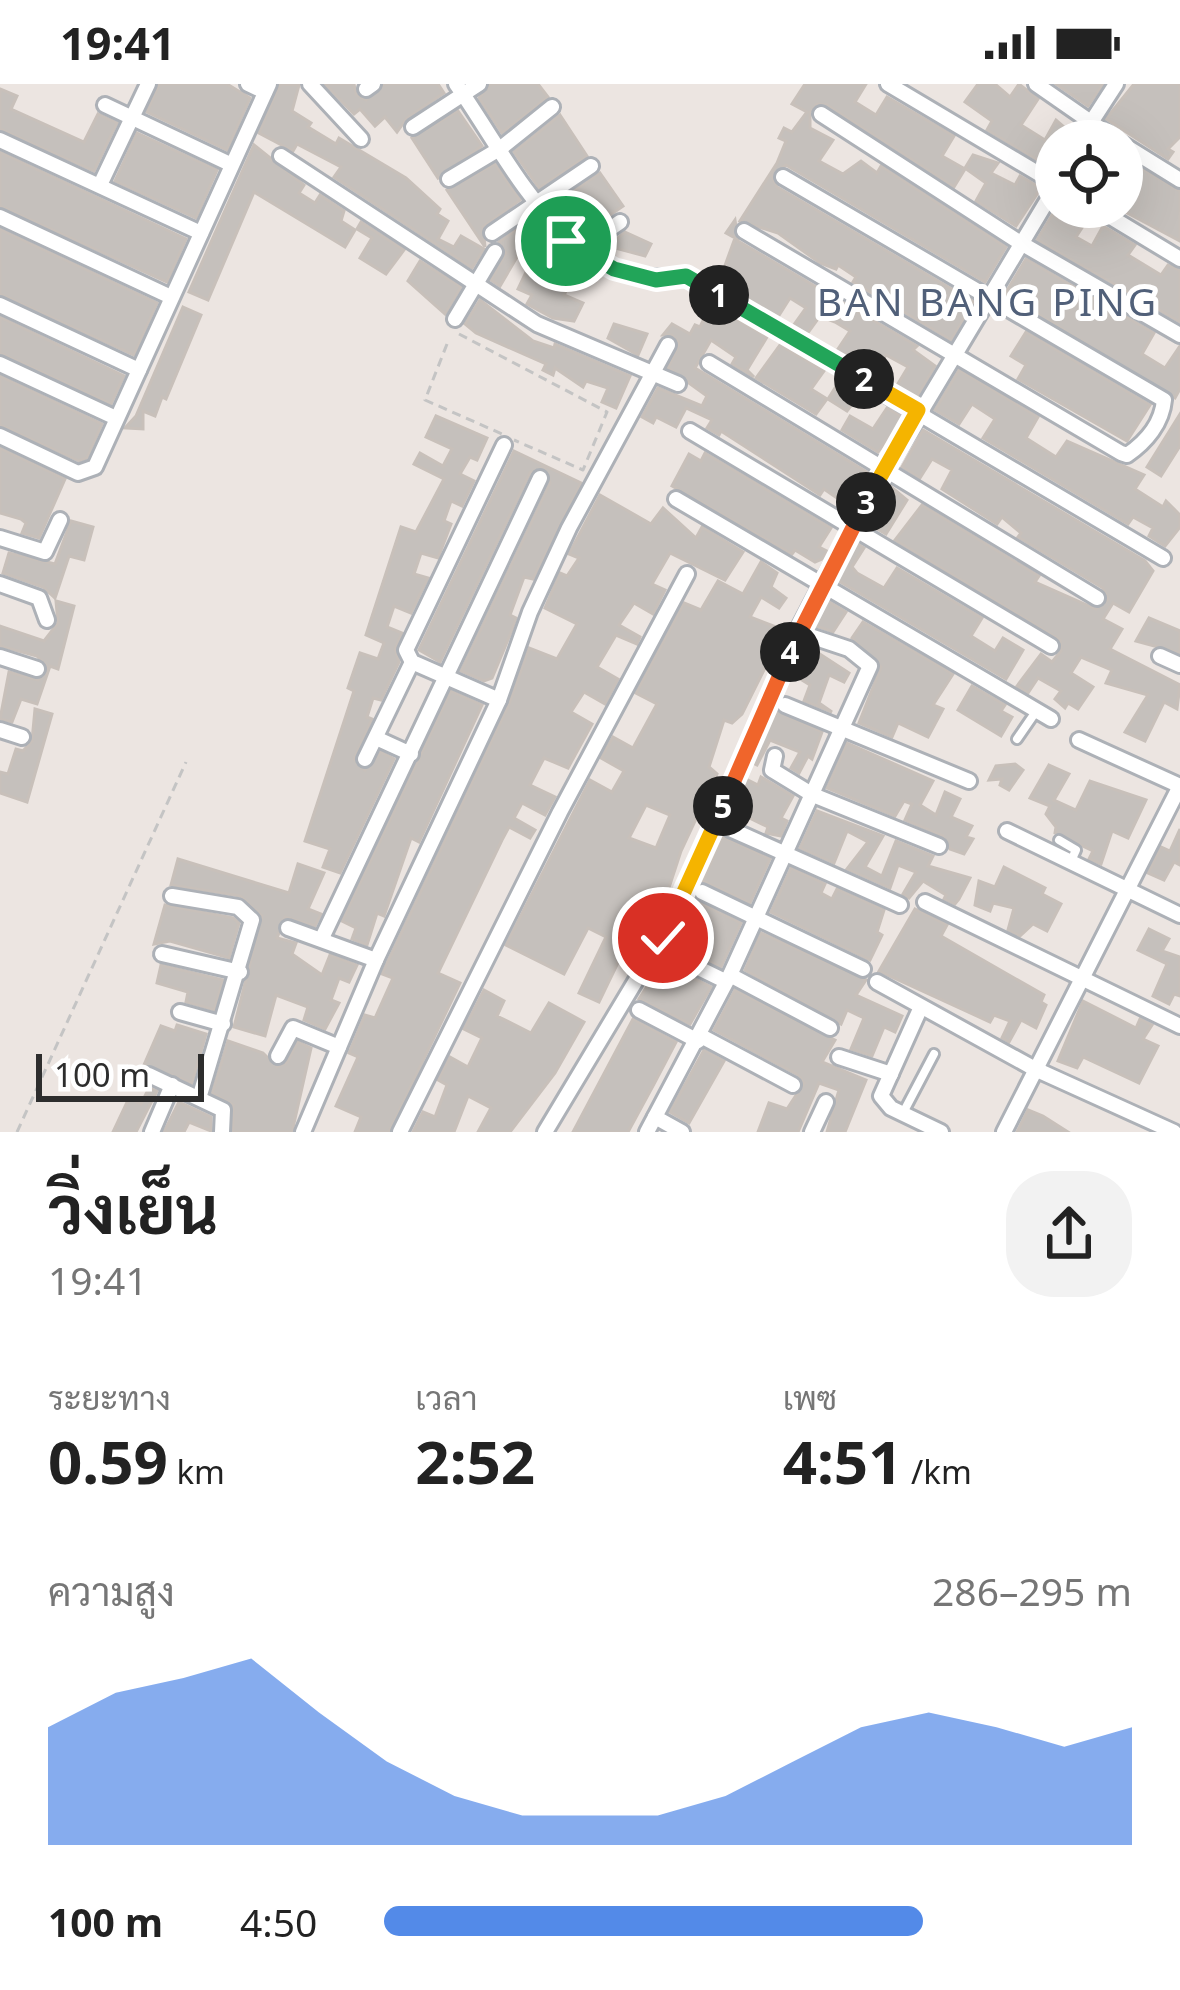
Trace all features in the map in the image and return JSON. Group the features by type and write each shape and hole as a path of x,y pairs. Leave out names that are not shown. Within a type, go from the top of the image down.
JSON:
{"street":[{"path":"100,185 148,84"},
{"path":"0,436 86,475 267,88 248,84"},
{"path":"310,84 361,139"},
{"path":"413,128 460,90 479,84"},
{"path":"888,84 1035,172"},
{"path":"1036,84 1084,120"},
{"path":"1090,120 1116,84"},
{"path":"460,90 578,251 656,280 686,276 1162,558"},
{"path":"105,105 230,164"},
{"path":"449,179 501,148 552,106"},
{"path":"820,114 1019,242 1180,335"},
{"path":"0,140 201,232"},
{"path":"281,156 536,324 678,385"},
{"path":"1143,156 1180,179"},
{"path":"492,233 590,166"},
{"path":"744,232 1127,455 1160,418 1163,400 783,177"},
{"path":"0,217 171,296"},
{"path":"545,1132 677,912 798,630 853,525 1035,217"},
{"path":"578,251 620,222"},
{"path":"1129,228 1180,259"},
{"path":"457,327 496,252"},
{"path":"0,304 139,370"},
{"path":"303,1132 376,960 500,700 530,613 579,507 609,446 657,374 668,345"},
{"path":"709,363 1097,598"},
{"path":"0,364 116,418"},
{"path":"690,431 1051,646"},
{"path":"500,700 412,662 406,650 506,441"},
{"path":"322,938 540,478"},
{"path":"676,499 1052,718"},
{"path":"0,538 45,552 60,520"},
{"path":"400,1132 560,812 687,574"},
{"path":"0,584 39,598 47,620"},
{"path":"647,1132 700,1038 845,729 869,666 849,650 810,636"},
{"path":"1160,656 1180,665"},
{"path":"0,657 37,669"},
{"path":"365,759 412,662"},
{"path":"785,705 969,781"},
{"path":"0,730 22,737"},
{"path":"376,738 411,754"},
{"path":"1004,1132 1180,786 1079,740"},
{"path":"770,765 813,795 939,846"},
{"path":"730,829 784,858 900,905"},
{"path":"1007,831 1180,915"},
{"path":"701,892 862,969"},
{"path":"172,896 249,913 240,972 200,1095"},
{"path":"925,902 1180,1026"},
{"path":"287,928 376,960"},
{"path":"162,954 240,972"},
{"path":"672,955 830,1028"},
{"path":"877,982 1035,1069 1174,1132 1180,1118"},
{"path":"920,1009 881,1096 941,1132"},
{"path":"639,1010 793,1085"},
{"path":"180,1012 224,1024"},
{"path":"278,1056 292,1028 339,1047"},
{"path":"839,1058 891,1075"},
{"path":"149,1075 223,1109 222,1132"},
{"path":"152,1132 172,1085"},
{"path":"812,1132 826,1102"},
{"path":"655,1117 682,1132"}],"lane":[{"path":"1018,739 1037,710"},
{"path":"1059,840 1076,850 1071,861"},
{"path":"904,1112 934,1054"}],"path":[{"path":"447,344 425,400 506,441 583,470 607,412 457,327"},
{"path":"17,1132 186,762"}],"building":[{"path":"159,84 227,84 250,98 227,150 147,112"},
{"path":"280,84 299,85 292,111 311,123 308,127 336,144 339,138 406,178 440,209 437,214 448,221 438,239 454,247 461,236 484,249 472,268 334,177 341,167 297,144 293,151 259,133"},
{"path":"325,84 354,84 356,94 366,100 384,84 438,84 444,93 407,118 397,132 385,117 375,126 360,109 354,114"},
{"path":"490,84 538,84 548,97 502,133 479,98"},
{"path":"805,84 866,84 855,102 876,115 887,97 954,136 942,156 965,169 954,187 827,105 817,104 810,112 810,128 833,140 819,161 843,174 861,161 877,173 881,166 1006,247 985,282 786,165 772,176 777,187 974,302 951,340 853,282 856,277 838,265 836,269 820,263 778,233 740,221 777,163 786,141 779,138 784,128 792,132 807,112 792,104"},
{"path":"978,84 995,84 1010,97 1019,84 1038,99 1021,125 1035,134 1035,159 987,130 992,121 965,102"},
{"path":"1056,84 1103,84 1088,106"},
{"path":"1134,84 1180,84 1180,137 1168,149 1173,152 1168,159 1143,143 1143,120 1106,119"},
{"path":"0,89 17,96 11,109 84,142 98,114 117,123 94,171 0,129"},
{"path":"458,111 482,146 438,178 412,138"},
{"path":"560,115 587,156 539,188 514,152"},
{"path":"137,133 217,170 196,218 115,181"},
{"path":"254,145 304,185 299,193 315,203 320,195 344,211 341,221 355,230 345,247 254,192 208,300 189,292"},
{"path":"0,152 186,239 167,282 0,206"},
{"path":"973,155 998,163 991,173 1015,185 1020,176 1035,185 1035,197 1016,226 976,201 986,183 965,168"},
{"path":"495,164 520,200 483,227 485,247 447,190"},
{"path":"1143,169 1180,191 1180,241 1143,221"},
{"path":"600,173 623,206 582,234 553,205"},
{"path":"735,220 738,241 917,346 913,350 935,366 916,399 896,387 908,367 886,355 874,374 836,352 850,331 835,322 820,316 807,334 793,326 806,308 790,298 778,317 719,282 735,238 726,233"},
{"path":"529,221 534,228 500,286 491,280 506,253 499,242"},
{"path":"361,222 404,250 386,274 360,258 372,238 357,229"},
{"path":"1044,228 1082,228 1076,237 1092,246 1106,228 1135,245 1128,255 1161,275 1168,265 1180,270 1180,322 1037,240"},
{"path":"0,229 157,303 134,355 0,294"},
{"path":"625,232 651,244 645,256 608,246"},
{"path":"1026,259 1154,333 1142,354 1165,368 1180,346 1180,389 1175,398 1005,294"},
{"path":"420,261 461,287 445,314 408,281"},
{"path":"528,268 568,287 564,295 583,303 574,321 553,318 527,304 532,295 518,289"},
{"path":"480,300 533,341 554,348 555,344 630,376 616,408 602,402 608,388 586,381 583,387 555,368 553,375 543,370 546,364 476,333 465,324"},
{"path":"711,304 767,337 747,370 754,377 732,364 736,357 711,340 695,368 870,474 847,505 824,489 820,495 721,431 719,435 707,428 712,420 686,408 676,427 656,417 653,423 642,417 658,388 702,406 707,396 668,368 679,344 672,335 663,335 672,324 690,334 695,325 700,327"},
{"path":"183,307 201,315 166,399 162,397 155,416 143,411 143,429 125,428 136,416"},
{"path":"0,317 124,376 111,404 0,353"},
{"path":"614,324 647,334 638,355 608,338"},
{"path":"1026,332 1150,405 1127,441 1018,379 1026,365 1011,356"},
{"path":"780,345 824,371 811,389 827,399 816,414 756,378"},
{"path":"959,370 1038,417 1026,438 1056,457 1067,441 1144,475 1135,489 1163,507 1166,501 1180,515 1180,527 1165,546 1149,536 1153,528 1133,517 1128,524 983,438 995,419 972,404 959,424 935,410"},
{"path":"0,376 102,424 87,458 79,461 0,425"},
{"path":"840,380 861,393 847,411 828,399"},
{"path":"887,408 904,418 878,452 842,430 850,416 873,429"},
{"path":"1180,414 1180,446 1161,476 1147,467"},
{"path":"436,416 487,438 477,460 470,457 460,474 474,481 462,506 451,501 444,521 451,524 438,558 421,553 414,574 428,578 411,613 394,606 387,627 402,633 395,649 399,662 381,700 373,698 367,717 372,719 354,759 365,770 381,752 394,759 340,873 323,867 330,849 305,841 354,691 348,688 360,653 378,659 384,643 366,635 401,527 416,532 444,479 414,464 420,453 443,466 452,449 426,437"},
{"path":"923,430 1145,561 1153,571 1129,612 1113,603 1103,619 1122,629 1110,649 1180,685 1177,709 1164,702 1145,741 1125,732 1148,695 1106,683 1112,670 1081,657 1071,673 1093,687 1078,709 1068,703 1065,708 1055,699 1061,691 1038,678 1028,693 1017,686 1041,654 1052,662 1061,651 1060,640 895,540 922,505 1039,576 1035,582 1096,609 1108,599 1103,588 1018,537 1021,533 1002,517 997,524 942,489 952,470 932,459 920,478 902,467"},
{"path":"0,448 65,479 39,538 22,533 26,523 21,519 0,513"},
{"path":"514,451 581,483 533,579 524,577 510,615 516,618 512,630 492,678 484,681 461,671 550,483 544,467 530,473 440,662 419,650"},
{"path":"705,453 831,528 819,547 827,551 822,559 815,562 795,550 792,554 672,486 689,454 701,461"},
{"path":"890,486 907,500 886,534 867,523"},
{"path":"600,495 651,524 663,508 696,538 702,527 743,552 725,580 670,553 652,584 665,590 653,614 634,603 619,625 640,637 637,644 616,635 597,667 618,679 605,704 584,692 571,712 592,724 568,768 544,758 530,785 555,797 545,815 522,803 514,818 535,830 530,838 509,827 502,840 438,973 460,983 389,1132 355,1132 361,1117 336,1106 358,1057 349,1053 365,1015 375,1018 393,978 382,974 509,704 529,648 557,659 577,624 545,608 560,573 567,576 579,558 569,554"},
{"path":"71,521 93,527 84,560 69,556 55,598 43,587 3,573 9,553 55,564"},
{"path":"856,543 864,548 852,567 857,573 884,588 897,568 982,618 971,636 995,651 1003,638 1023,650 1006,679 837,580"},
{"path":"761,562 777,573 771,587 786,598 779,608 761,597 750,617 776,627 767,664 742,714 732,723 724,720 709,767 717,774 681,851 660,915 655,913 633,949 626,946 599,1002 579,993 606,937 588,928 564,974 506,945 590,780 612,792 624,771 601,758 613,737 633,748 657,704 636,693 684,603 701,610 718,581 743,594","holes":["646,805 670,815 656,848 629,838"]},
{"path":"826,600 846,612 833,632 813,625"},
{"path":"56,601 74,606 58,669 50,666 37,704 21,699 12,722 0,719 9,672 38,680 48,668 37,656 0,646 0,626 44,641 58,623"},
{"path":"1149,618 1180,631 1180,653 1136,641"},
{"path":"863,622 953,674 933,705 943,709 928,737 898,723 892,737 859,723 881,667 852,638"},
{"path":"809,647 849,673 844,682 829,675 819,703 832,712 804,701 810,685 797,677"},
{"path":"972,686 1005,705 1001,711 1012,717 1001,736 958,710"},
{"path":"451,691 482,705 419,842 411,838 384,916 377,913 367,945 352,939 356,928 342,921"},
{"path":"35,709 52,714 27,802 0,793 0,772 8,774 16,749 23,751 32,741"},
{"path":"776,711 822,732 812,759 808,756 799,773 791,768 800,752 770,740 757,765 753,763"},
{"path":"847,743 933,781 920,805 936,815 945,792 960,799 951,817 972,826 966,837 973,839 964,854 950,849 943,836 905,820 912,804 904,801 895,816 827,788"},
{"path":"1015,764 1023,770 1009,790 1000,785 1002,779 989,780 996,766"},
{"path":"1049,765 1069,774 1054,800 1076,810 1090,781 1146,800 1128,838 1112,831 1101,864 1089,859 1093,851 1055,833 1046,814 1050,806 1030,798"},
{"path":"761,777 793,796 781,818 787,821 781,836 766,833 768,827 739,813 737,820 730,818 746,779 758,785"},
{"path":"817,811 883,836 865,867 882,876 896,841 933,856 928,866 970,878 959,899 955,904 944,899 946,895 923,881 909,898 903,894 916,872 898,865 890,888 847,869 868,842 847,831 834,863 800,848"},
{"path":"1180,829 1180,865 1174,862 1164,880 1148,873 1161,847 1170,851"},
{"path":"722,836 770,859 750,903 703,881"},
{"path":"178,859 289,893 298,864 324,873 308,909 321,914 315,926 285,917 277,938 296,943 292,954 322,975 330,955 357,965 349,982 339,978 331,1000 339,1003 325,1029 304,1020 308,1007 276,995 265,1036 234,1027 262,916 240,896 171,885"},
{"path":"1004,867 1045,888 1042,894 1061,904 1047,931 1033,924 1020,936 1008,930 1014,908 993,903 990,911 975,905 979,881 995,887"},
{"path":"791,868 825,884 821,893 832,899 837,889 884,910 877,932 882,935 870,960 771,912"},
{"path":"694,900 741,923 721,967 671,944"},
{"path":"165,905 233,918 239,923 229,958 170,941 154,944"},
{"path":"915,909 947,925 941,936 1044,995 1041,1002 1046,1005 1036,1028 1021,1020 1009,1042 1002,1038 1010,1021 994,1015 990,1022 879,971"},
{"path":"1149,929 1169,939 1162,951 1180,957 1180,996 1174,994 1169,1004 1153,996 1167,964 1138,950"},
{"path":"761,933 866,980 856,995 902,1016 895,1032 884,1027 872,1056 851,1049 864,1018 847,1010 841,1024 745,970"},
{"path":"161,965 223,980 214,1010 186,1002 188,992 157,983"},
{"path":"657,971 673,980 679,971 711,987 690,1024 639,999"},
{"path":"484,990 504,1001 497,1016 531,1033 549,1003 584,1022 555,1073 510,1132 478,1132 491,1108 468,1096 454,1132 413,1132 423,1112 435,1117 447,1085 438,1080 450,1057 468,1067 482,1038 464,1029"},
{"path":"735,990 835,1040 822,1062 866,1080 845,1132 827,1132 839,1090 819,1083 798,1132 758,1132 769,1103 787,1109 804,1083 798,1075 714,1030"},
{"path":"1083,1001 1136,1028 1140,1019 1152,1025 1143,1039 1158,1046 1139,1083 1083,1057 1077,1068 1058,1061"},
{"path":"633,1019 676,1042 654,1084 628,1132 573,1132"},
{"path":"177,1025 206,1034 192,1083 144,1065 161,1026 175,1031"},
{"path":"228,1041 263,1053 277,1067 287,1062 298,1042 311,1048 292,1132 233,1132 233,1105 212,1093"},
{"path":"704,1050 724,1061 689,1123 670,1112"},
{"path":"149,1088 157,1091 136,1132 113,1132 129,1098 141,1104"},
{"path":"179,1102 211,1117 211,1131 189,1122 184,1132 164,1132"},
{"path":"1028,1110 1043,1116 1068,1132 1017,1132"}],"district":[{"name":"BAN BANG PING","path":"988,300"}],"route":[{"path":"566,241 614,269 656,280 686,276 918,410 798,630 695,874 663,938"}]}
